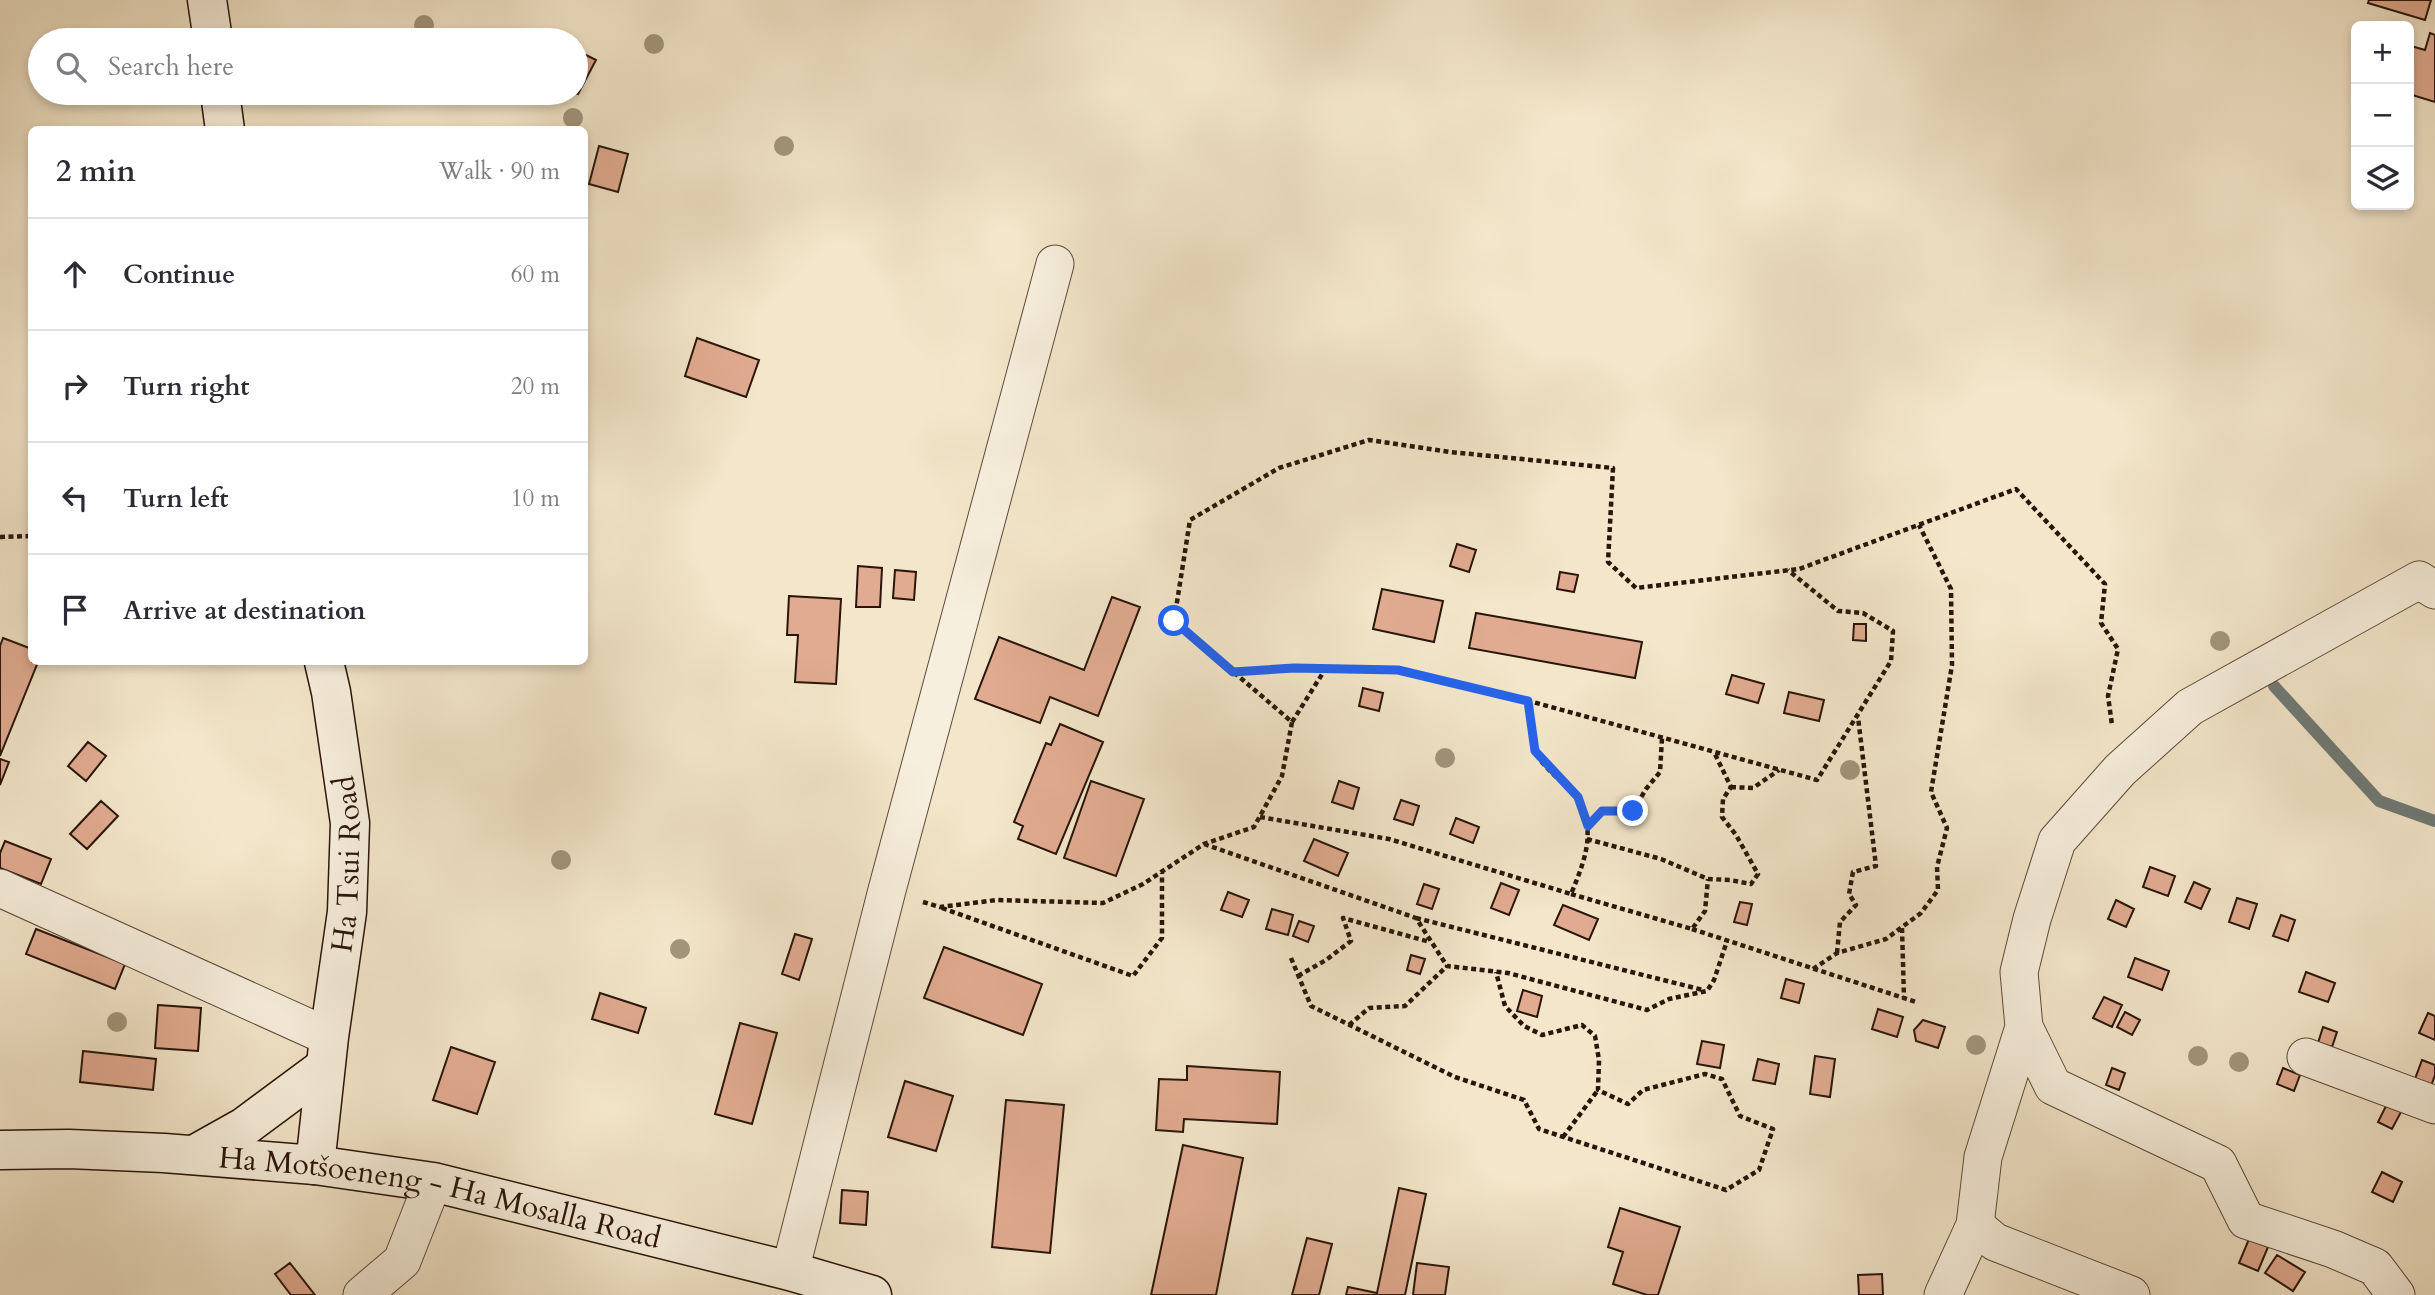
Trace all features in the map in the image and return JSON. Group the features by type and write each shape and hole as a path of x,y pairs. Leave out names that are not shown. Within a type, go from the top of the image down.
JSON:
{"main road":[{"path":"207,0 211,28"},
{"path":"222,105 224,126"},
{"name":"Ha Tsui Road","path":"315,1165 327,1052 347,912 350,823 325,665"},
{"path":"194,1155 244,1127 327,1052"},
{"name":"Ha Motšoeneng - Ha Mosalla Road","path":"0,1150 69,1149 194,1155 315,1165 433,1182 790,1270 872,1295"}],"street":[{"path":"790,1270 887,890 1055,264"},
{"path":"1943,1295 1975,1225 1983,1157 2024,1027 2020,972 2032,919 2057,841 2120,770 2190,707 2419,580 2435,590"},
{"path":"0,888 327,1052"},
{"path":"2024,1027 2053,1086 2218,1164 2246,1220 2375,1266 2396,1295"},
{"path":"2306,1057 2435,1105"},
{"path":"362,1295 402,1261 433,1182"},
{"path":"1975,1225 1994,1242 2131,1295"}],"path":[{"path":"1292,722 1174,621 1190,520 1279,468 1369,440 1450,452 1613,468 1608,562 1636,588 1799,569 2016,489 2105,584 2101,623 2118,649 2108,696 2120,770"},
{"path":"1813,969 1837,953 1886,939 1921,913 1938,890 1937,867 1948,828 1931,792 1952,665 1951,590 1919,525"},
{"path":"0,537 28,536"},
{"path":"1233,672 1294,668 1398,670 1528,701 1818,780 1891,661 1893,631 1863,613 1838,611 1788,570"},
{"path":"924,902 940,908 997,900 1103,903 1143,884 1204,844 1254,827 1282,776 1292,722 1326,668"},
{"path":"1528,701 1535,751 1578,797 1588,826 1585,862 1571,894"},
{"path":"1837,953 1840,922 1856,905 1849,894 1853,872 1875,866 1858,716"},
{"path":"1588,826 1602,811 1633,811 1660,772 1662,738"},
{"path":"1714,752 1731,787"},
{"path":"1731,787 1753,788 1779,770"},
{"path":"1587,839 1661,859 1708,879 1751,884 1758,874 1736,835 1722,817 1723,800 1731,787"},
{"path":"1260,817 1389,839 1692,929 1916,1002"},
{"path":"1204,844 1416,918 1707,991"},
{"path":"887,890 1133,976 1162,938 1162,872"},
{"path":"1692,929 1705,911 1708,879"},
{"path":"1298,976 1351,941 1343,918 1432,942"},
{"path":"1416,918 1447,966"},
{"path":"1902,927 1904,998"},
{"path":"1447,966 1496,972 1647,1010 1670,999 1707,991 1714,980 1727,941"},
{"path":"1291,958 1311,1006 1455,1077 1524,1100 1539,1129 1726,1190 1759,1170 1773,1129 1740,1116 1722,1079 1705,1074 1643,1090 1628,1104 1598,1090"},
{"path":"1349,1025 1369,1008 1405,1006 1447,966"},
{"path":"1496,972 1505,1006 1524,1026 1542,1035 1582,1025 1595,1036 1599,1060 1598,1090 1563,1137"}],"building":[{"path":"2369,0 2431,0 2425,20 2368,3"},
{"path":"2430,33 2435,35 2435,102 2414,96 2414,47 2425,50"},
{"path":"588,56 596,60 588,75"},
{"path":"599,146 628,154 618,192 589,184"},
{"path":"697,338 759,360 746,397 685,376"},
{"path":"1457,544 1476,550 1469,572 1450,566"},
{"path":"858,566 882,568 880,607 856,607"},
{"path":"895,570 916,572 914,600 893,598"},
{"path":"1560,572 1578,575 1574,592 1557,589"},
{"path":"1382,589 1443,601 1434,642 1373,629"},
{"path":"789,596 841,599 836,684 795,682 798,635 787,635"},
{"path":"1112,597 1140,607 1098,716 1050,697 1040,723 975,699 999,637 1084,670"},
{"path":"1476,613 1642,642 1635,678 1469,648"},
{"path":"1854,624 1866,624 1866,641 1853,640"},
{"path":"3,638 28,647 28,665 37,665 0,756 0,646"},
{"path":"1732,675 1764,684 1758,703 1726,694"},
{"path":"1363,688 1383,693 1379,711 1359,706"},
{"path":"1789,692 1824,700 1819,721 1784,713"},
{"path":"1060,724 1103,742 1056,854 1018,839 1023,826 1014,822 1046,743 1051,745"},
{"path":"88,742 106,756 86,781 68,766"},
{"path":"0,759 9,762 0,785"},
{"path":"1091,781 1144,799 1116,876 1064,858"},
{"path":"1339,781 1359,788 1353,809 1332,802"},
{"path":"1401,800 1419,806 1413,825 1394,819"},
{"path":"101,801 118,816 87,849 70,834"},
{"path":"1456,818 1479,827 1473,843 1450,834"},
{"path":"1314,839 1348,853 1338,876 1304,861"},
{"path":"5,841 51,859 41,884 0,868 0,853"},
{"path":"2150,867 2175,876 2168,896 2143,887"},
{"path":"2194,882 2210,889 2201,909 2185,902"},
{"path":"1501,883 1519,890 1509,915 1491,908"},
{"path":"1424,884 1439,889 1432,909 1417,904"},
{"path":"1228,892 1249,900 1242,917 1221,910"},
{"path":"2237,898 2257,904 2249,929 2229,922"},
{"path":"2116,900 2134,909 2126,927 2108,919"},
{"path":"1740,902 1752,904 1747,925 1734,922"},
{"path":"1563,905 1598,919 1589,940 1554,925"},
{"path":"1272,909 1293,915 1288,935 1266,929"},
{"path":"2281,915 2295,920 2288,941 2273,936"},
{"path":"1299,921 1314,926 1308,942 1293,936"},
{"path":"36,929 125,964 115,989 26,954"},
{"path":"795,934 812,939 799,980 782,974"},
{"path":"944,947 1042,984 1023,1035 924,998"},
{"path":"1411,955 1425,959 1420,974 1407,970"},
{"path":"2135,958 2169,971 2162,990 2128,977"},
{"path":"2306,972 2335,983 2328,1002 2299,992"},
{"path":"1786,979 1804,984 1799,1003 1781,998"},
{"path":"1523,990 1542,996 1537,1017 1517,1011"},
{"path":"600,993 646,1008 638,1033 592,1019"},
{"path":"2104,997 2122,1005 2112,1027 2093,1018"},
{"path":"158,1005 201,1008 198,1051 155,1048"},
{"path":"1878,1009 1903,1017 1897,1037 1872,1029"},
{"path":"2125,1012 2140,1020 2132,1035 2117,1027"},
{"path":"2428,1013 2435,1016 2435,1040 2419,1033"},
{"path":"1923,1020 1945,1027 1938,1048 1916,1041 1914,1030"},
{"path":"740,1023 777,1033 752,1124 715,1114"},
{"path":"2323,1027 2337,1032 2332,1047 2318,1043"},
{"path":"1702,1041 1724,1045 1720,1068 1697,1064"},
{"path":"451,1047 495,1062 477,1114 433,1100"},
{"path":"83,1051 156,1059 153,1090 80,1082"},
{"path":"1815,1056 1835,1059 1830,1097 1810,1094"},
{"path":"1758,1059 1779,1064 1775,1084 1753,1080"},
{"path":"2422,1060 2435,1065 2431,1086 2415,1079"},
{"path":"1187,1066 1280,1072 1277,1124 1184,1119 1183,1132 1156,1130 1159,1079 1187,1080"},
{"path":"2112,1068 2125,1073 2119,1090 2106,1085"},
{"path":"2283,1068 2300,1075 2294,1091 2277,1084"},
{"path":"905,1081 953,1096 936,1151 888,1137"},
{"path":"1006,1100 1064,1105 1050,1253 992,1247"},
{"path":"2387,1104 2401,1112 2392,1129 2378,1122"},
{"path":"1183,1145 1243,1158 1216,1295 1151,1295"},
{"path":"2382,1172 2402,1182 2393,1202 2372,1192"},
{"path":"1399,1188 1426,1194 1405,1295 1346,1295 1348,1287 1377,1293"},
{"path":"842,1190 868,1192 866,1225 840,1223"},
{"path":"1620,1208 1680,1227 1658,1295 1647,1295 1613,1284 1623,1252 1608,1247"},
{"path":"1307,1238 1332,1244 1319,1295 1292,1295"},
{"path":"2249,1239 2268,1247 2258,1271 2239,1263"},
{"path":"2277,1255 2305,1272 2293,1291 2265,1273"},
{"path":"290,1263 315,1295 291,1295 275,1274"},
{"path":"1417,1263 1449,1267 1445,1295 1413,1295"},
{"path":"1882,1274 1883,1295 1859,1295 1858,1275"}],"waterway":[{"path":"2274,686 2379,801 2435,821"}],"route":[{"path":"1174,621 1233,672 1294,668 1398,670 1528,701 1535,751 1555,776 1578,797 1588,826 1602,811 1633,811"}]}
